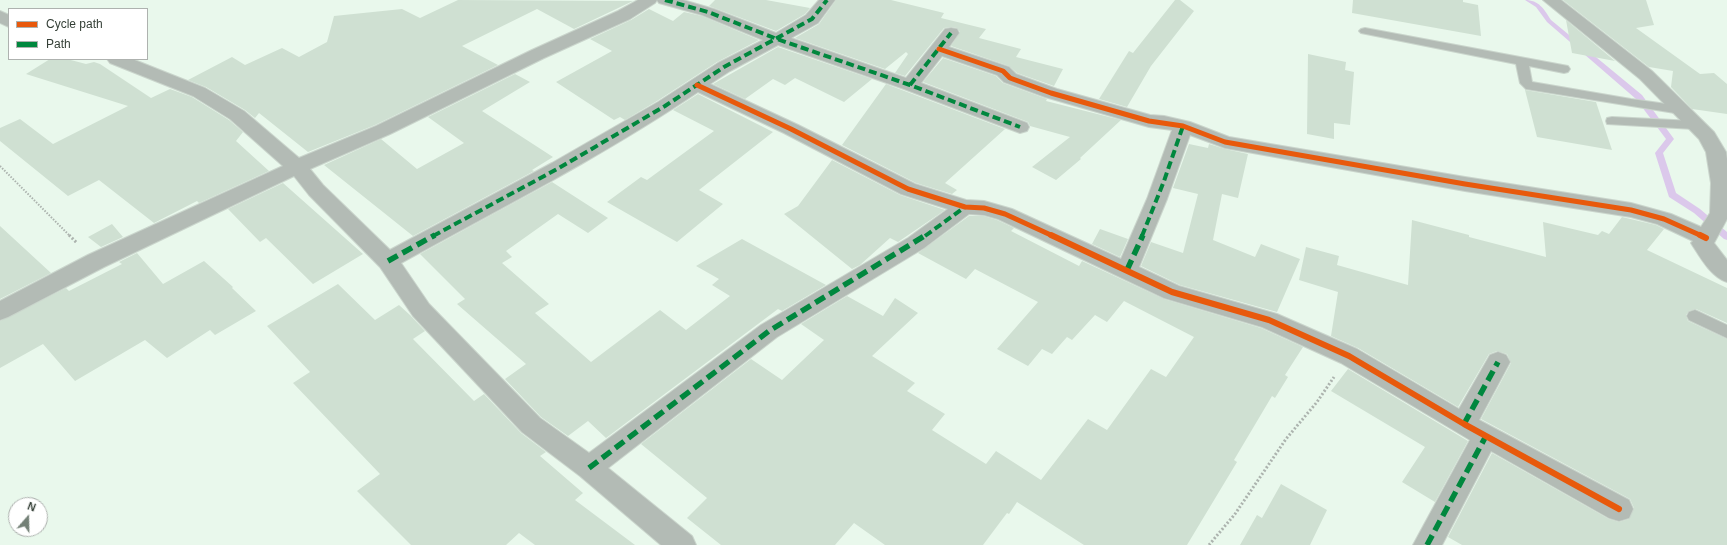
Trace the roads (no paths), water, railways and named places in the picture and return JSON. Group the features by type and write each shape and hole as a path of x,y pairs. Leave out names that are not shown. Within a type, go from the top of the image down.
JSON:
{"street":[{"path":"0,311 96,261 297,167 383,130 538,54 624,15 649,0"},
{"path":"665,0 708,12 777,39 910,85 1020,127"},
{"path":"388,261 559,168 697,85 724,67 812,19 827,0"},
{"path":"1551,0 1646,75 1674,109 1706,136 1716,152 1724,184 1713,226 1702,244 1727,274"},
{"path":"910,85 951,33"},
{"path":"939,49 1003,71 1010,78 1051,93 1149,121 1164,122 1182,126 1224,142 1464,184 1631,210 1664,219 1713,226"},
{"path":"119,60 200,92 238,115 297,167 316,190 388,261 421,310 531,424 589,468 682,545"},
{"path":"697,85 791,129 908,189 965,207 984,208 1005,214 1172,292 1269,320 1349,356 1475,430 1619,509"},
{"path":"1127,270 1169,170 1182,126"},
{"path":"589,468 769,331 916,243 965,207"},
{"path":"1427,545 1475,430 1498,362"}],"lane":[{"path":"1365,31 1564,69"},
{"path":"1522,61 1526,83 1530,86 1674,109"},
{"path":"1612,121 1694,125"},
{"path":"1695,316 1727,332"}],"waterway":[{"path":"1528,0 1538,6 1549,21 1639,97 1670,139 1659,153 1672,195 1697,211 1727,237"}]}
